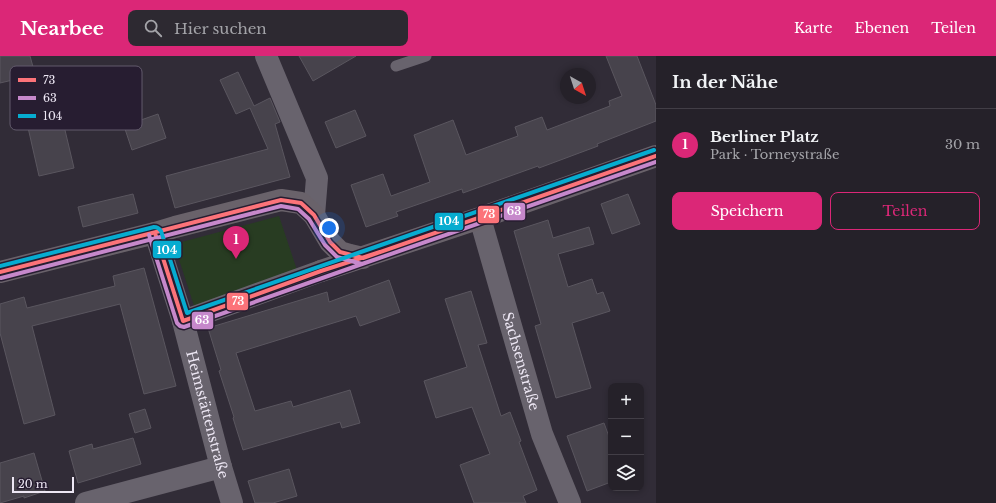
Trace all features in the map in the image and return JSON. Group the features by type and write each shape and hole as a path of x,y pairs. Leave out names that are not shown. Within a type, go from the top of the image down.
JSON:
{"street":[{"path":"266,56 317,178 314,215"},
{"path":"183,321 321,271 480,218 656,156"},
{"path":"0,272 281,200 302,203 314,215 330,242 340,252 363,258"},
{"name":"Sachsenstraße","path":"480,218 542,434 570,503"},
{"name":"Heimstättenstraße","path":"154,233 183,321 221,467 232,503"},
{"path":"86,503 221,467"}],"lane":[{"path":"396,66 426,56"}],"green space":[{"path":"279,216 298,273 195,309 174,244"}],"building":[{"path":"0,56 30,56 33,66 10,66 10,81 0,83"},
{"path":"299,56 356,56 313,81"},
{"path":"606,56 637,56 656,105 656,121 597,144 598,146 539,168 538,166 463,193 462,189 396,212 398,216 366,227 351,185 383,174 391,196 430,182 414,135 453,120 466,155 518,136 515,127 542,117 547,130 610,106 609,101 622,96"},
{"path":"238,72 254,106 270,98 280,122 275,124 290,177 175,208 166,176 268,149 250,108 236,114 220,80"},
{"path":"355,110 366,136 336,148 325,122"},
{"path":"158,114 166,138 132,150 125,130 142,130 142,120"},
{"path":"29,130 65,130 74,168 39,176"},
{"path":"133,194 138,213 83,227 78,207"},
{"path":"628,194 640,224 612,234 601,204"},
{"path":"548,220 553,238 589,227 594,244 558,254 568,287 592,279 597,294 603,292 610,311 572,323 591,388 556,398 535,326 541,324 514,231"},
{"path":"144,268 176,386 144,394 120,304 32,326 55,415 24,424 0,333 0,304 24,297 27,308 115,286 113,276"},
{"path":"389,280 400,312 360,326 356,316 236,353 255,411 291,401 293,407 350,390 360,423 342,428 340,422 243,450 219,371 221,370 208,328 327,292 329,302"},
{"path":"471,291 487,343 478,345 501,416 510,412 521,441 519,442 537,490 523,496 526,503 474,503 460,465 490,454 472,407 436,418 424,381 467,367 445,299"},
{"path":"145,409 151,428 135,433 129,414"},
{"path":"604,423 608,434 608,483 587,491 567,436"},
{"path":"133,438 141,464 78,483 69,451 92,444 93,449"},
{"path":"34,453 45,491 24,498 24,496 0,503 0,463"},
{"path":"289,469 297,496 273,503 255,503 248,481"}],"transit line":[{"name":"104","path":"0,266 156,227 161,231 187,313 654,150"},
{"name":"73","path":"0,272 281,200 301,203 314,215 330,242 340,252 363,258 656,156"},
{"name":"63","path":"149,235 177,323 184,327 656,162"},
{"name":"63","path":"1,278 281,206 298,209 309,219 325,245 337,257 362,264"},
{"name":"73","path":"155,233 183,321 321,271 380,252"}],"place":[{"name":"Berliner Platz","path":"236,259"}]}
